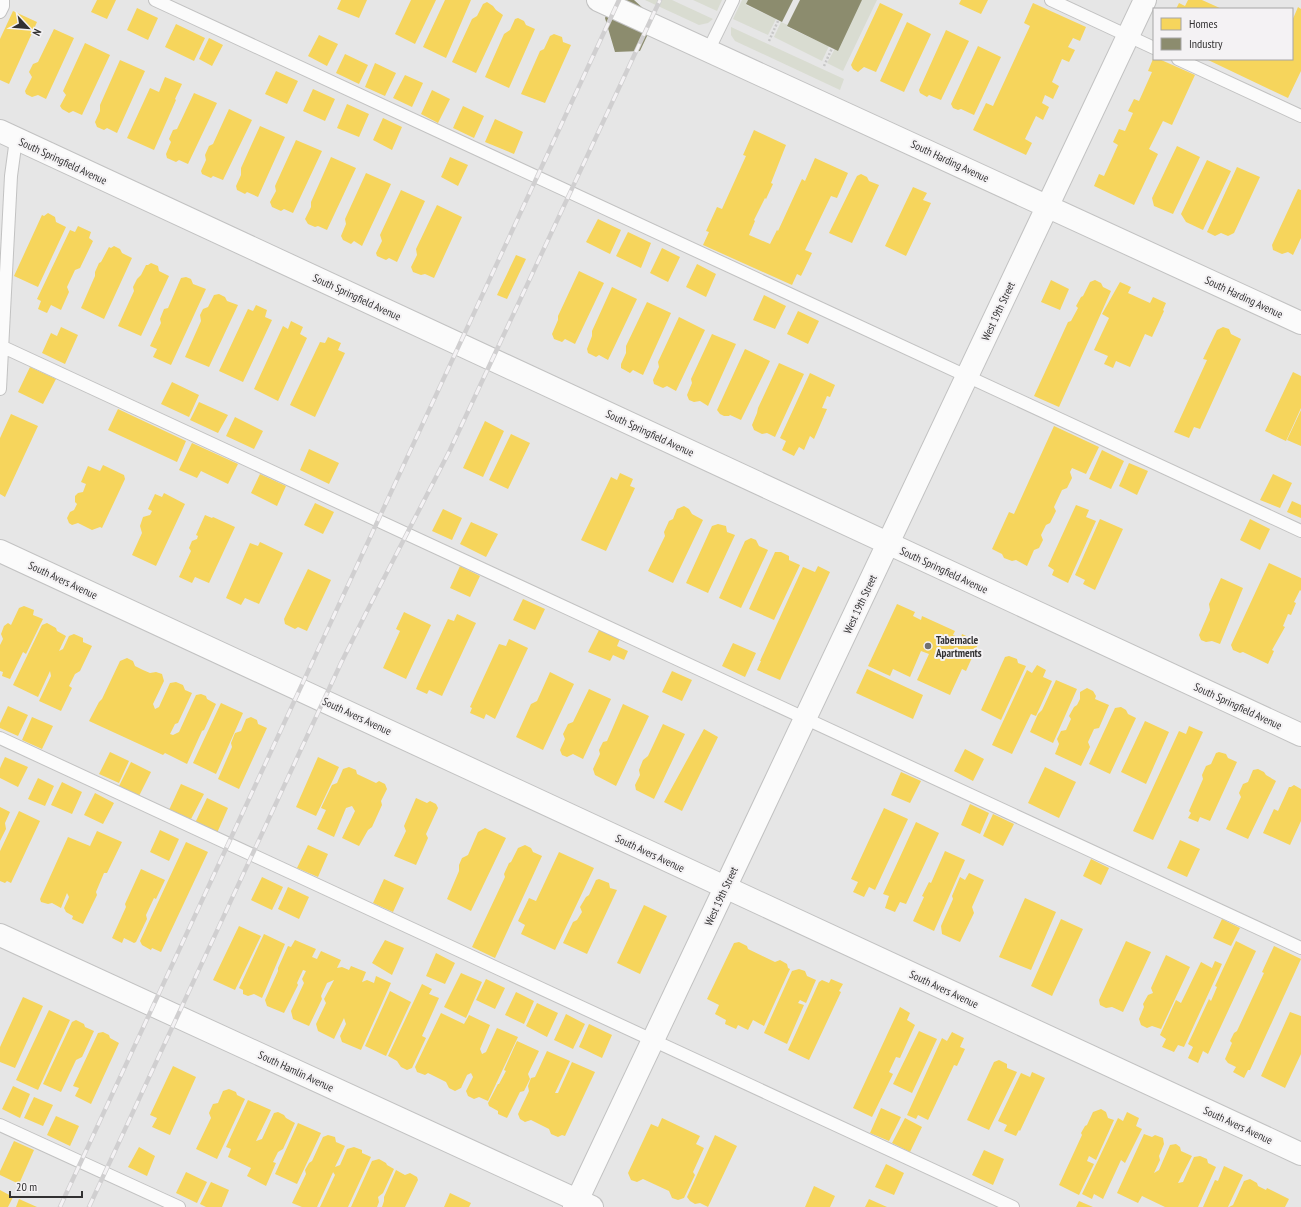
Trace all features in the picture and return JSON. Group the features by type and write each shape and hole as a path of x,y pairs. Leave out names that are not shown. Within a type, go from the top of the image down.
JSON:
{"street":[{"name":"South Harding Avenue","path":"598,0 1301,323"},
{"name":"West 19th Street","path":"581,1205 653,1040 1145,0"},
{"name":"South Springfield Avenue","path":"8,135 1301,735"},
{"name":"South Avers Avenue","path":"0,551 1301,1154"},
{"name":"South Hamlin Avenue","path":"0,935 581,1205"}],"lane":[{"path":"0,12 3,6 2,0"},
{"path":"156,0 1301,531"},
{"path":"708,51 733,0"},
{"path":"1051,0 1153,48"},
{"path":"1180,60 1301,116"},
{"path":"0,389 12,176 8,135"},
{"path":"3,347 1301,948"},
{"path":"0,738 1012,1207"},
{"path":"0,1125 179,1207"}],"path":[{"path":"769,40 778,20"},
{"path":"824,66 832,48"}],"shaded area":[{"path":"645,0 672,0 713,19 708,23 699,25"},
{"path":"693,0 722,0 717,11"},
{"path":"742,0 748,0 746,5 776,19 768,35 733,19"},
{"path":"862,0 877,0 843,71 827,63"},
{"path":"781,22 788,25 787,27 829,46 822,61 774,37"},
{"path":"731,27 844,79 840,90 735,41 731,35"}],"building: Homes":[{"path":"97,0 116,0 107,19 91,12"},
{"path":"341,0 367,0 359,18 337,9"},
{"path":"411,0 436,0 415,44 395,34"},
{"path":"445,0 471,0 446,58 423,47"},
{"path":"961,0 988,0 981,14 959,4"},
{"path":"1188,0 1202,0 1220,8 1176,8 1179,3 1185,6"},
{"path":"487,2 503,15 476,73 452,62 472,19 477,16 483,4"},
{"path":"880,3 903,14 876,72 864,67 858,72 853,69 851,65"},
{"path":"1033,3 1086,27 1080,41 1073,38 1068,47 1075,50 1069,62 1062,59 1052,82 1059,86 1053,99 1045,95 1042,103 1049,107 1043,120 1036,116 1025,139 1032,143 1026,155 973,130 986,103 993,106 1030,26 1024,23"},
{"path":"1298,7 1301,9 1301,71 1288,98 1208,60 1293,60 1293,19"},
{"path":"137,8 158,18 148,40 127,30"},
{"path":"13,11 37,22 9,84 0,80 0,39"},
{"path":"518,18 524,21 526,25 535,29 509,88 485,77 504,34 510,30 515,19"},
{"path":"907,22 931,34 904,92 880,81"},
{"path":"176,24 205,38 194,61 165,47"},
{"path":"54,29 74,38 46,99 38,95 32,97 26,94 25,91 32,77 29,72 33,64 38,62"},
{"path":"946,30 969,41 941,100 929,95 927,97 920,93 919,90"},
{"path":"554,34 562,37 563,42 571,45 545,103 521,94 540,51 544,49 550,36"},
{"path":"319,35 338,44 327,66 308,56"},
{"path":"209,38 223,45 212,66 199,59"},
{"path":"85,43 110,55 82,115 73,111 69,113 60,106 66,95 63,91"},
{"path":"978,46 1001,57 974,115 961,109 958,110 953,108 951,104"},
{"path":"345,54 368,65 359,84 336,73"},
{"path":"1153,59 1161,60 1195,75 1172,125 1163,121 1149,149 1158,154 1134,205 1094,186 1099,174 1104,176 1118,145 1113,142 1119,129 1125,131 1133,113 1128,111 1134,99 1139,101 1152,72 1148,71"},
{"path":"120,60 145,71 117,133 107,128 104,130 97,127 95,122 100,111 100,105"},
{"path":"375,63 396,73 385,96 365,87"},
{"path":"276,71 298,81 287,104 265,94"},
{"path":"405,75 423,83 412,107 393,98"},
{"path":"165,77 182,84 154,150 127,138 150,88 159,92"},
{"path":"313,89 335,99 325,121 303,111"},
{"path":"432,90 450,99 438,123 421,114"},
{"path":"194,93 217,103 188,164 179,160 176,162 167,158 166,154 171,142 169,139 173,130 177,129"},
{"path":"347,104 369,114 359,137 337,128"},
{"path":"463,106 484,116 474,138 453,128"},
{"path":"229,109 252,120 223,180 213,176 211,178 202,174 201,171 206,160 205,155 209,146 213,144"},
{"path":"383,118 402,127 392,150 373,140"},
{"path":"495,119 523,132 514,154 485,142"},
{"path":"260,126 285,137 258,197 247,192 245,194 237,190 236,186 241,175 241,168"},
{"path":"754,130 786,145 771,183 773,184 754,220 755,221 749,235 770,244 777,230 778,231 802,179 805,181 815,158 848,173 837,198 831,196 805,250 812,253 801,276 797,274 792,285 703,245 709,232 706,231 717,207 722,209 746,156 743,155"},
{"path":"296,140 322,151 293,213 284,209 281,211 272,207 270,202 276,191 275,186"},
{"path":"1177,146 1200,157 1173,214 1154,206 1152,198"},
{"path":"331,157 356,168 327,230 308,224 305,219"},
{"path":"450,157 468,165 458,186 441,177"},
{"path":"1207,160 1231,171 1203,230 1186,222 1181,214"},
{"path":"1237,167 1260,177 1234,233 1228,236 1221,233 1215,236 1207,232"},
{"path":"366,173 391,184 362,246 354,241 351,244 343,240 341,236 346,224 345,219"},
{"path":"861,174 867,177 869,181 879,185 852,243 829,233 857,176"},
{"path":"913,187 927,193 923,200 931,203 906,256 885,246"},
{"path":"1298,189 1301,190 1301,238 1293,255 1288,252 1282,254 1273,250 1272,245"},
{"path":"401,190 425,201 397,262 389,258 386,260 377,256 376,253 382,241 380,235"},
{"path":"437,205 462,217 434,278 425,274 421,275 413,272 411,267 417,255 416,249"},
{"path":"48,213 55,217 56,222 66,227 38,287 14,276 42,215 44,216"},
{"path":"598,219 621,230 610,254 586,242"},
{"path":"78,226 91,232 89,238 93,241 80,268 75,270 67,287 69,292 61,310 51,305 47,313 38,309 41,301 37,299 70,230 75,232"},
{"path":"628,232 651,243 641,268 616,256"},
{"path":"114,246 120,249 122,253 132,258 104,319 81,308 99,263 109,247 111,248"},
{"path":"662,248 680,257 668,282 650,273"},
{"path":"516,255 526,259 507,299 497,295"},
{"path":"151,263 158,266 159,271 169,276 141,336 118,326 134,291 133,287 137,279 141,275 146,265"},
{"path":"697,264 716,274 706,297 686,287"},
{"path":"579,271 604,283 575,344 565,339 562,342 554,339 552,334 558,320 558,316"},
{"path":"186,277 191,279 193,284 206,289 171,365 153,357 157,349 150,346 161,323 160,319 164,309 168,308 181,278"},
{"path":"1051,280 1069,289 1060,310 1041,302"},
{"path":"1095,280 1101,283 1103,287 1111,291 1059,407 1034,396 1068,322 1071,321 1078,308 1076,306 1090,282"},
{"path":"1120,282 1131,287 1128,293 1150,303 1153,297 1166,303 1152,337 1145,334 1130,367 1116,361 1113,368 1104,364 1108,356 1094,350 1109,318 1102,314"},
{"path":"612,287 637,299 608,360 599,355 596,357 588,353 587,349 592,336 592,331"},
{"path":"219,294 225,297 227,301 238,305 209,367 185,357 201,321 200,315 203,309 208,307 214,295"},
{"path":"764,295 786,306 775,329 753,320"},
{"path":"647,302 671,313 643,375 633,370 630,373 621,368 621,364 626,353 626,346"},
{"path":"256,305 267,310 265,317 272,320 243,382 219,371 248,309 253,311"},
{"path":"798,311 819,321 808,344 787,334"},
{"path":"679,317 705,330 676,391 667,386 663,388 654,384 653,380 659,367 658,362"},
{"path":"291,321 303,327 300,334 307,338 278,401 254,389 283,326 288,329"},
{"path":"61,327 78,335 65,364 42,353 51,333 57,336"},
{"path":"1223,327 1229,329 1231,334 1241,339 1200,429 1194,427 1189,438 1174,432 1207,360 1203,359 1217,330"},
{"path":"712,334 736,344 708,406 700,401 694,402 689,400 687,395 692,383 691,379"},
{"path":"328,337 341,343 338,350 345,353 315,417 290,405 320,342 325,343"},
{"path":"745,349 770,361 741,420 730,415 724,416 717,410"},
{"path":"779,363 804,374 775,437 767,433 762,434 754,430 752,425 758,408"},
{"path":"30,367 56,379 43,404 18,392"},
{"path":"1293,372 1301,376 1301,408 1286,441 1265,431"},
{"path":"810,373 835,385 830,397 827,396 822,408 827,409 814,439 810,436 804,450 799,447 794,456 782,450 786,441 780,438"},
{"path":"172,382 199,395 189,417 161,404"},
{"path":"199,402 228,415 218,433 190,420"},
{"path":"118,409 186,441 177,462 108,430"},
{"path":"1301,410 1301,446 1287,440"},
{"path":"11,414 38,426 5,497 0,494 0,438"},
{"path":"235,417 263,431 254,449 226,436"},
{"path":"485,421 504,431 483,477 463,468"},
{"path":"1054,426 1099,447 1086,474 1072,468 1070,472 1072,478 1067,488 1062,490 1054,507 1056,511 1050,523 1046,525 1041,535 1043,540 1039,548 1034,550 1027,566 1016,560 1012,561 1004,558 1002,554 992,549 1009,512 1014,514"},
{"path":"511,434 530,443 508,489 489,480"},
{"path":"192,443 238,464 228,484 201,471 197,478 179,470"},
{"path":"309,449 339,463 329,484 300,470"},
{"path":"1102,450 1124,461 1111,489 1089,479"},
{"path":"1129,463 1148,471 1137,495 1119,486"},
{"path":"103,465 124,475 125,479 102,528 100,527 92,530 78,523 72,525 69,523 67,518 77,504 75,502 75,496 78,493 83,492 86,484 81,482 88,466 100,471"},
{"path":"620,473 633,479 630,486 635,488 606,551 581,540 611,477 617,480"},
{"path":"260,474 286,486 277,506 251,493"},
{"path":"1273,474 1292,483 1280,508 1260,500"},
{"path":"164,493 185,504 156,566 132,555 142,533 140,526 143,517 150,515 152,511 148,509 155,494 162,497"},
{"path":"1292,501 1301,505 1301,518 1287,512"},
{"path":"315,503 334,512 323,534 304,525"},
{"path":"1076,505 1089,510 1086,517 1096,521 1068,583 1052,575 1054,570 1048,566"},
{"path":"684,506 689,509 692,514 703,520 673,583 648,571 665,536 664,532 669,521 673,519 677,509"},
{"path":"443,509 462,518 452,540 432,531"},
{"path":"205,515 235,527 209,583 195,577 192,583 179,577 191,551 189,548 192,541 197,539 198,536 196,535"},
{"path":"1100,519 1123,529 1095,590 1083,584 1085,580 1075,575"},
{"path":"1250,519 1270,529 1260,550 1240,540"},
{"path":"471,522 498,534 486,557 460,544"},
{"path":"718,524 726,526 727,532 735,535 708,593 686,583 712,526"},
{"path":"751,538 756,540 759,546 768,550 741,608 719,598 745,541"},
{"path":"260,542 283,553 259,604 245,598 241,605 226,598 250,543 258,546"},
{"path":"775,552 781,552 789,556 789,560 800,565 774,620 749,609"},
{"path":"1269,563 1301,578 1301,591 1300,590 1294,602 1296,603 1291,615 1288,614 1283,626 1285,627 1272,650 1274,651 1268,664 1243,652 1240,653 1233,650 1231,645"},
{"path":"460,566 480,576 470,597 450,588"},
{"path":"818,566 830,572 780,680 757,670 803,567 815,572"},
{"path":"308,569 331,580 307,631 298,627 295,629 285,624 284,619"},
{"path":"1221,578 1243,588 1220,644 1212,641 1206,642 1201,640 1199,635 1210,610 1209,604"},
{"path":"523,599 545,609 535,630 513,620"},
{"name":"Tabernacle Apartments","path":"897,604 915,612 913,616 921,620 922,616 955,631 953,635 961,638 962,634 979,642 966,671 962,669 950,695 917,680 929,654 921,651 910,677 893,669 890,676 868,666"},
{"path":"24,606 34,610 33,615 43,619 26,654 23,652 10,679 2,676 3,672 0,671 0,645 3,639 1,634 4,626 8,623 11,625 19,608"},
{"path":"404,612 431,625 406,679 383,668 400,631 396,629"},
{"path":"457,614 476,623 442,696 429,690 427,694 416,689 448,619 454,621"},
{"path":"47,623 66,636 59,651 63,649 69,636 74,634 83,638 83,642 92,646 80,671 75,674 69,686 72,688 61,711 39,701 51,676 50,671 38,697 13,685 42,625"},
{"path":"599,630 620,639 617,646 628,651 624,660 613,655 610,661 588,652"},
{"path":"509,639 528,648 495,719 486,714 484,719 470,713 472,708 470,707 499,644 506,646"},
{"path":"733,643 756,653 745,677 722,666"},
{"path":"1009,656 1017,659 1018,663 1026,666 1001,720 981,710 1005,657"},
{"path":"127,658 133,661 135,666 143,670 150,673 156,672 162,674 164,681 153,704 155,709 159,707 170,683 176,682 183,685 185,690 192,693 178,723 175,724 170,734 173,735 179,732 196,695 201,694 206,696 207,699 216,704 187,764 165,753 163,755 89,721 102,699 120,661"},
{"path":"1037,665 1046,670 1043,677 1052,681 1036,716 1031,714 1012,754 992,745 1027,670 1032,673"},
{"path":"867,669 923,695 913,719 856,693"},
{"path":"672,671 692,680 682,701 662,692"},
{"path":"550,672 574,684 543,750 516,737 531,704 537,701"},
{"path":"1056,680 1077,689 1053,743 1030,732"},
{"path":"1087,688 1093,691 1096,696 1095,699 1109,705 1099,728 1094,729 1088,742 1090,747 1081,766 1055,754 1059,744 1057,739 1061,731 1066,730 1071,719 1069,716 1080,699 1080,692"},
{"path":"589,689 611,699 583,759 573,754 567,757 562,755 560,750 565,739 563,734 568,724 573,722"},
{"path":"221,703 243,713 216,774 193,763"},
{"path":"623,704 649,716 616,786 595,775 593,769 600,754 599,750 603,742 607,741"},
{"path":"8,706 28,715 18,736 0,728 0,723"},
{"path":"1121,707 1126,710 1128,714 1136,718 1110,774 1089,764 1115,708"},
{"path":"32,717 53,726 42,749 22,740"},
{"path":"251,717 257,720 258,724 267,728 239,789 218,779 232,747 231,743 235,733 241,731 246,719"},
{"path":"1145,721 1169,732 1146,784 1121,772"},
{"path":"663,724 685,734 654,799 636,790 635,785 640,775 639,770 643,760 648,756"},
{"path":"1189,726 1203,732 1153,840 1133,831 1179,731 1186,734"},
{"path":"704,729 718,737 682,811 664,802"},
{"path":"965,749 984,759 973,781 954,771"},
{"path":"110,752 129,761 119,783 99,774"},
{"path":"1219,752 1226,754 1228,758 1237,762 1210,821 1200,817 1198,822 1188,818 1191,813 1189,811 1203,779 1202,775 1206,766 1211,764 1216,753"},
{"path":"5,757 28,767 18,787 0,778 0,768"},
{"path":"318,757 339,767 316,816 296,807"},
{"path":"131,762 151,772 139,796 119,786"},
{"path":"349,767 356,770 357,774 376,783 379,781 385,784 387,789 381,801 382,805 372,827 368,830 359,846 342,838 355,811 352,806 346,808 334,837 317,829 326,810 321,808 332,785 337,783 343,769"},
{"path":"1045,767 1076,782 1059,818 1028,803"},
{"path":"1258,769 1276,781 1248,839 1226,829 1241,797 1239,793 1243,784 1248,782 1253,770"},
{"path":"901,772 921,781 910,803 891,795"},
{"path":"38,778 54,786 45,806 28,799"},
{"path":"62,782 82,792 72,814 51,805"},
{"path":"181,784 204,794 191,819 169,810"},
{"path":"1294,785 1301,789 1301,821 1290,845 1263,833 1274,809 1278,811 1289,787"},
{"path":"95,793 114,803 103,824 84,815"},
{"path":"207,798 228,808 217,833 195,823"},
{"path":"416,798 427,803 430,801 436,804 438,808 426,834 428,838 416,865 394,856 406,831 404,826"},
{"path":"970,804 989,813 980,834 961,825"},
{"path":"0,807 10,812 5,823 6,829 0,841"},
{"path":"884,808 908,819 875,890 869,887 864,897 853,892 858,882 851,879"},
{"path":"19,811 40,821 11,883 7,881 5,883 0,881 0,851"},
{"path":"993,814 1014,824 1003,846 983,836"},
{"path":"916,822 939,833 906,904 900,902 895,912 885,908 889,896 883,894"},
{"path":"485,828 506,838 471,911 447,899 459,871 459,865 462,858 468,855 478,832"},
{"path":"160,830 179,839 169,861 150,852"},
{"path":"97,831 122,842 107,873 104,873 96,892 97,895 83,924 72,919 73,916 66,912 64,908 69,897 67,893 61,908 52,903 48,904 41,902 40,899 68,837 90,846"},
{"path":"1180,840 1200,849 1187,877 1167,868"},
{"path":"186,842 208,852 161,952 152,948 151,950 142,945 140,941"},
{"path":"308,845 328,854 318,877 297,868"},
{"path":"525,845 531,848 533,852 542,856 495,958 472,947 505,877 504,874 509,863 511,862 518,848"},
{"path":"945,851 965,860 934,931 913,921 924,897 922,896 929,882 931,883"},
{"path":"559,852 594,868 555,950 521,934 525,925 518,921 529,898 536,901"},
{"path":"1091,859 1109,868 1101,885 1083,876"},
{"path":"141,869 165,880 146,915 147,919 136,942 134,943 124,938 122,943 112,938"},
{"path":"969,873 984,880 972,907 974,913 960,942 942,934 941,926 953,899 952,896 960,877 965,880"},
{"path":"262,877 283,887 272,910 251,900"},
{"path":"384,879 404,888 393,912 373,903"},
{"path":"599,879 609,883 610,888 617,890 587,954 563,943 573,922 577,920 582,912 580,907 589,895 596,880"},
{"path":"288,887 309,897 299,919 278,909"},
{"path":"1025,898 1056,912 1031,970 999,957"},
{"path":"644,905 667,916 640,974 617,963"},
{"path":"1061,919 1083,929 1052,996 1031,986"},
{"path":"1222,919 1240,928 1231,946 1213,938"},
{"path":"239,926 261,936 235,990 213,980"},
{"path":"264,934 285,944 262,998 254,994 248,996 243,994 243,990 239,988"},
{"path":"295,940 316,949 312,957 317,959 321,951 341,960 337,968 342,967 349,970 351,966 366,972 362,982 367,980 374,983 376,976 391,983 361,1050 342,1042 340,1036 346,1024 344,1018 334,1039 318,1031 316,1024 326,1003 324,999 334,980 327,983 321,996 322,999 309,1026 293,1019 291,1011 304,983 302,979 306,971 303,970 297,983 298,985 284,1013 267,1006 265,1000 278,968 288,946 291,947"},
{"path":"385,940 404,948 392,975 372,963"},
{"path":"1126,941 1151,952 1123,1012 1112,1007 1106,1008 1100,1005 1099,1000"},
{"path":"1236,941 1256,951 1208,1054 1203,1051 1198,1063 1188,1058 1193,1047 1188,1044 1209,999 1211,1001 1217,987 1215,986"},
{"path":"739,942 747,946 748,949 775,962 780,960 787,964 788,968 790,969 764,1026 753,1020 748,1030 738,1025 736,1029 725,1024 726,1020 715,1014 719,1005 707,999 734,943"},
{"path":"1274,946 1301,959 1250,1070 1248,1070 1244,1078 1233,1072 1236,1067 1228,1063 1225,1059 1232,1043 1230,1041 1234,1033 1237,1031 1264,973 1262,972"},
{"path":"436,953 455,963 445,984 426,976"},
{"path":"1166,955 1190,967 1161,1029 1152,1026 1147,1028 1141,1025 1139,1019 1144,1007 1143,1004 1148,995 1153,993 1151,988"},
{"path":"1215,961 1222,964 1184,1047 1178,1045 1174,1052 1162,1047 1166,1039 1160,1035 1176,1000 1181,1003 1201,962 1212,968"},
{"path":"799,969 805,971 807,976 816,980 806,1003 800,1000 798,1003 804,1005 787,1044 764,1033 792,971"},
{"path":"461,973 482,982 466,1018 444,1007"},
{"path":"486,979 505,988 495,1009 476,1000"},
{"path":"831,979 843,984 839,991 841,992 809,1060 788,1050 819,982 822,980 829,983"},
{"path":"422,984 432,989 429,994 439,998 422,1036 426,1038 412,1068 407,1070 401,1067 397,1061 388,1056"},
{"path":"390,991 411,1002 386,1056 365,1046"},
{"path":"516,992 534,1001 524,1024 505,1015"},
{"path":"23,997 43,1006 15,1068 0,1062 0,1047"},
{"path":"537,1003 558,1013 547,1037 526,1026"},
{"path":"900,1007 910,1013 907,1020 915,1025 900,1058 896,1057 889,1072 893,1074 872,1117 853,1108"},
{"path":"49,1010 70,1020 38,1090 16,1080"},
{"path":"1290,1012 1301,1016 1301,1054 1285,1088 1261,1076"},
{"path":"441,1013 464,1024 469,1015 490,1025 480,1049 482,1054 486,1052 497,1028 518,1037 488,1101 479,1097 474,1099 468,1096 466,1091 473,1077 471,1073 467,1075 461,1088 455,1091 449,1088 446,1082 428,1073 425,1075 417,1072 415,1067"},
{"path":"566,1014 585,1024 573,1049 554,1040"},
{"path":"76,1020 84,1024 85,1027 94,1031 82,1057 76,1060 61,1092 43,1084 72,1022"},
{"path":"589,1024 612,1035 602,1058 579,1047"},
{"path":"919,1031 937,1039 912,1093 893,1084"},
{"path":"103,1032 119,1043 91,1104 75,1096 79,1088 73,1086 98,1033"},
{"path":"952,1032 964,1038 960,1047 965,1049 957,1066 954,1065 928,1120 918,1115 916,1119 907,1115 942,1038 947,1041"},
{"path":"517,1041 539,1051 528,1074 530,1079 524,1091 520,1092 507,1118 498,1114 498,1111 489,1106 488,1103 506,1071 504,1070"},
{"path":"547,1051 570,1061 555,1093 558,1093 572,1062 595,1072 565,1136 562,1135 558,1137 551,1134 549,1129 531,1120 525,1122 520,1119 518,1114 529,1091 528,1086 531,1078 535,1077"},
{"path":"999,1060 1007,1064 1007,1068 1017,1072 989,1130 967,1120 994,1062"},
{"path":"173,1066 196,1077 170,1135 152,1127 157,1118 150,1115"},
{"path":"1032,1072 1045,1078 1020,1131 1019,1130 1016,1136 1004,1131 1007,1125 998,1121 1021,1073 1030,1077"},
{"path":"13,1086 30,1094 20,1118 2,1109"},
{"path":"229,1089 245,1099 217,1159 196,1149 211,1118 209,1113 213,1104 218,1103 223,1091"},
{"path":"34,1097 53,1105 43,1126 24,1118"},
{"path":"248,1100 271,1110 256,1141 262,1139 274,1113 278,1112 295,1123 283,1149 278,1152 273,1162 276,1163 266,1186 247,1176 251,1168 228,1157 231,1149 226,1147"},
{"path":"881,1108 901,1117 889,1141 870,1133"},
{"path":"1101,1109 1106,1112 1108,1118 1114,1120 1096,1160 1089,1156 1087,1161 1094,1164 1079,1195 1059,1185 1082,1135 1081,1133 1087,1125 1093,1112"},
{"path":"1127,1112 1139,1118 1136,1126 1142,1129 1125,1163 1121,1160 1103,1199 1094,1194 1092,1199 1082,1194 1118,1118 1123,1121"},
{"path":"56,1116 79,1126 70,1146 47,1135"},
{"path":"662,1118 700,1136 696,1144 704,1148 693,1172 695,1175 684,1198 678,1200 672,1198 669,1191 643,1179 637,1182 631,1180 628,1173 651,1124 658,1127"},
{"path":"905,1118 922,1127 910,1152 892,1143"},
{"path":"298,1123 321,1133 297,1184 275,1174"},
{"path":"1144,1134 1152,1137 1155,1135 1163,1138 1164,1144 1159,1156 1160,1160 1154,1173 1159,1170 1170,1145 1176,1144 1180,1147 1181,1151 1192,1156 1178,1183 1183,1182 1194,1157 1200,1156 1207,1159 1208,1163 1216,1167 1198,1207 1165,1207 1142,1196 1138,1203 1117,1193"},
{"path":"328,1135 335,1137 336,1142 345,1146 335,1167 340,1165 347,1149 354,1147 362,1150 362,1153 371,1157 348,1207 320,1207 335,1175 333,1172 317,1207 302,1207 292,1203 306,1174 305,1170 312,1161 323,1137"},
{"path":"715,1135 737,1146 708,1207 700,1203 695,1204 687,1197"},
{"path":"14,1141 34,1150 19,1184 0,1175 0,1171"},
{"path":"139,1147 155,1156 147,1176 128,1167"},
{"path":"984,1150 1004,1159 993,1185 972,1175"},
{"path":"379,1159 394,1169 383,1193 378,1197 379,1202 377,1207 351,1207 372,1161"},
{"path":"886,1164 904,1173 894,1195 875,1187"},
{"path":"1224,1166 1243,1175 1228,1207 1203,1207 1215,1180 1218,1181"},
{"path":"396,1170 405,1175 410,1173 417,1177 418,1180 405,1207 382,1207 384,1197"},
{"path":"186,1172 207,1182 197,1203 176,1193"},
{"path":"1250,1179 1257,1183 1258,1186 1266,1190 1267,1188 1289,1199 1285,1207 1229,1207 1233,1205 1244,1181"},
{"path":"211,1182 229,1190 222,1207 206,1207 200,1204"},
{"path":"814,1186 835,1196 830,1207 805,1207"},
{"path":"0,1190 13,1197 8,1207 0,1207"},
{"path":"450,1193 471,1203 469,1207 444,1207"},
{"path":"19,1199 37,1207 16,1207"},
{"path":"869,1199 887,1207 865,1207"},
{"path":"1079,1201 1093,1207 1076,1207"}],"building: Industry":[{"path":"613,0 634,0 655,19 640,51 615,52 605,18"},
{"path":"748,0 793,0 782,22 746,4"},
{"path":"800,0 862,0 838,51 787,26"}],"railway":[{"path":"60,1207 619,0"},
{"path":"89,1207 341,663 450,450 660,0"}],"place":[{"name":"Tabernacle Apartments","path":"928,646"}]}
